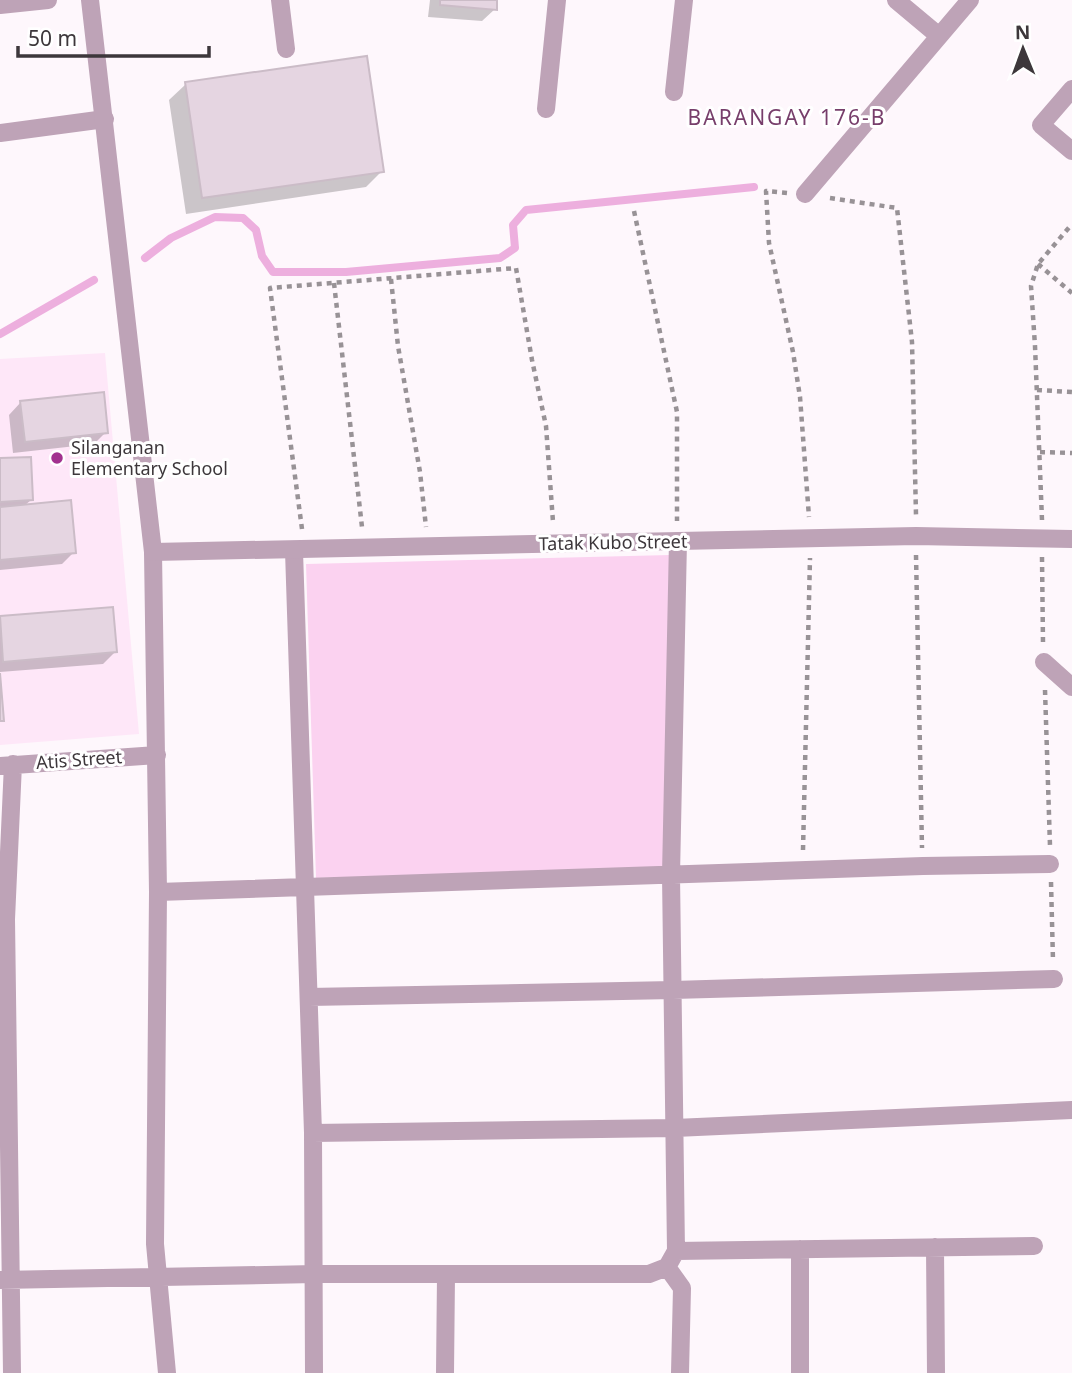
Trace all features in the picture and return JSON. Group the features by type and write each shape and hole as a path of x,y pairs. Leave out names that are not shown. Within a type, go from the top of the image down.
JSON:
{"street":[{"path":"0,5 48,0"},
{"path":"90,0 153,552 158,755 155,1244 167,1373"},
{"path":"280,0 286,49"},
{"path":"545,109 557,0"},
{"path":"674,92 684,0"},
{"path":"896,0 939,36"},
{"path":"805,194 970,0"},
{"path":"1072,89 1041,125 1072,151"},
{"path":"0,133 105,119"},
{"name":"Tatak Kubo Street","path":"153,552 916,536 1072,539"},
{"path":"678,541 671,875 675,1128 671,1259 682,1288 680,1373"},
{"path":"299,550 313,1133 314,1373"},
{"path":"1044,662 1072,687"},
{"name":"Atis Street","path":"6,765 158,755"},
{"path":"6,765 3,919 5,1280 12,1373"},
{"path":"158,892 1050,864"},
{"path":"309,997 1054,979"},
{"path":"313,1133 675,1128 1072,1111"},
{"path":"5,1280 315,1273 649,1274 671,1259 800,1249 1034,1246"},
{"path":"935,1247 936,1373"},
{"path":"800,1249 800,1373"},
{"path":"445,1373 446,1275"}],"path":[{"path":"766,191 769,243 800,397 811,539 802,872"},
{"path":"897,208 912,342 923,866"},
{"path":"634,211 677,412 678,541"},
{"path":"1054,979 1040,452 1031,286 1038,264 1072,224"},
{"path":"1038,264 1072,293"},
{"path":"299,550 270,288 516,268 546,426 554,544"},
{"path":"391,279 405,390 420,472 428,547"},
{"path":"334,283 363,549"},
{"path":"1037,390 1072,392"},
{"path":"1040,452 1072,453"}],"shaded area":[{"path":"105,353 139,734 0,745 0,359"},
{"path":"670,555 663,870 316,878 306,564"}],"building":[{"path":"440,0 497,0 497,10 440,5"},
{"path":"367,56 384,172 202,198 185,82"},
{"path":"104,392 108,433 25,442 20,401"},
{"path":"31,457 33,500 0,502 0,458"},
{"path":"71,500 76,553 0,560 0,507"},
{"path":"113,607 117,652 3,662 0,616"},
{"path":"0,673 4,721 0,721"}],"waterway":[{"path":"145,258 171,238 215,217 243,218 256,230 262,256 273,272 346,272 500,258 515,248 513,225 526,210 754,187"},
{"path":"0,334 94,280"}],"place":[{"name":"Silanganan Elementary School","path":"57,458"}],"district":[{"name":"BARANGAY 176-B","path":"787,118"}]}
